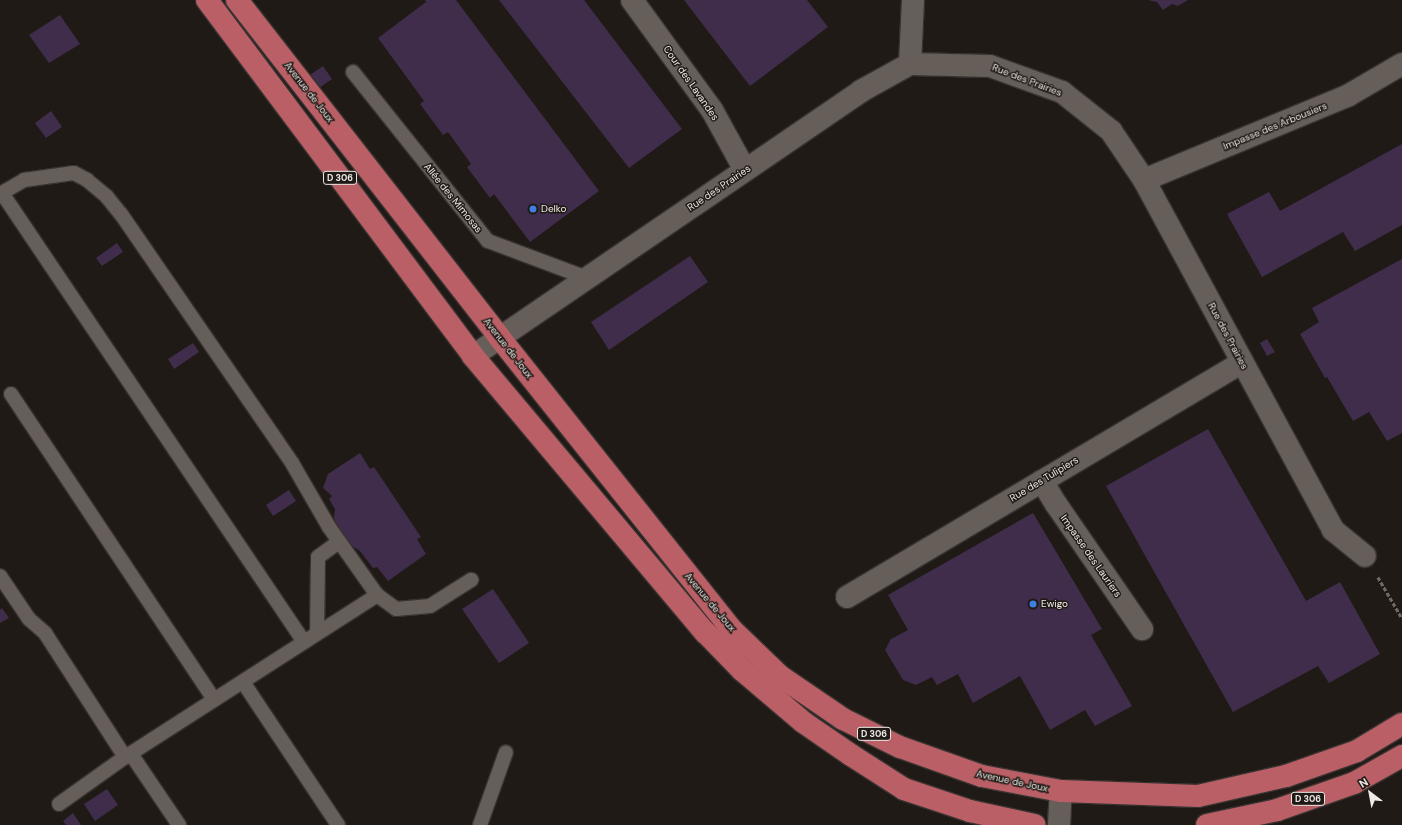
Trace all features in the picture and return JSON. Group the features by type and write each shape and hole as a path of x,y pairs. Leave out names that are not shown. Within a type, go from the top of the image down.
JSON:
{"main road":[{"name":"D 306","path":"207,0 474,356 705,632 748,676 803,722 851,755 904,788 970,811 1034,825"},
{"name":"Avenue de Joux","path":"237,0 499,338 731,629 780,676 843,719 900,747 982,776 1061,792 1198,796 1293,774 1357,751 1402,724"},
{"name":"D 306","path":"1207,825 1277,810 1354,783 1402,756"}],"street":[{"name":"Cour des Lavandes","path":"632,0 712,110 745,170"},
{"path":"910,64 912,0"},
{"name":"Rue des Prairies","path":"474,356 860,91 910,64 990,66 1062,92 1111,131 1144,180 1333,530 1365,556"},
{"name":"Impasse des Arbousiers","path":"1144,180 1349,95 1402,64"},
{"name":"Rue des Tulipiers","path":"847,597 1242,362"},
{"name":"Impasse des Lauriers","path":"1042,481 1056,504 1142,629"},
{"path":"1059,825 1061,792"}],"lane":[{"name":"Allée des Mimosas","path":"352,72 488,241 587,278"},
{"path":"304,642 1,194 24,180 74,173 87,180 107,197 121,214 287,456 329,528 377,595 396,609 430,606 471,580"},
{"path":"11,394 214,700"},
{"path":"317,633 318,557 339,542"},
{"path":"0,576 29,619 45,633 128,756 179,825"},
{"path":"59,804 128,756 377,595"},
{"path":"243,682 338,825"},
{"path":"480,825 506,752"}],"path":[{"path":"1365,556 1402,618"}],"building":[{"path":"425,0 456,0 599,191 530,242 494,194 490,198 467,167 471,164 448,132 443,135 420,104 424,101 378,38 426,2"},
{"path":"499,0 584,0 682,129 629,168"},
{"path":"684,0 807,0 828,27 750,86"},
{"path":"1148,0 1188,0 1178,6 1172,4 1163,10 1157,2"},
{"path":"60,15 80,44 49,63 29,35"},
{"path":"323,66 332,79 319,88 310,75"},
{"path":"51,111 62,127 46,138 35,123"},
{"path":"1402,144 1402,225 1355,251 1343,232 1262,277 1227,214 1269,192 1280,211"},
{"path":"117,243 123,252 102,266 96,258"},
{"path":"690,256 708,282 609,350 591,322"},
{"path":"1402,259 1402,433 1387,441 1369,412 1353,421 1327,377 1325,378 1300,334 1319,322 1312,308"},
{"path":"1267,339 1275,352 1267,356 1260,343"},
{"path":"193,343 199,352 174,369 168,359"},
{"path":"1208,429 1306,601 1340,582 1380,654 1329,683 1318,666 1233,712 1106,486"},
{"path":"360,453 370,469 374,467 421,537 417,539 426,554 388,581 377,567 373,568 360,551 351,545 340,533 334,518 335,509 329,499 332,496 323,488 328,474"},
{"path":"289,490 296,501 273,516 266,505"},
{"path":"1033,513 1102,629 1091,635 1132,706 1095,726 1085,710 1050,730 1020,676 973,703 958,674 937,685 932,677 916,685 903,680 885,650 891,639 908,630 888,595"},
{"path":"493,589 529,643 499,663 462,609"},
{"path":"2,608 9,618 0,623 0,610"},
{"path":"107,789 118,805 95,821 84,804"},
{"path":"73,813 81,825 66,825 63,821"}],"place":[{"name":"Delko","path":"533,209"},
{"name":"Ewigo","path":"1033,604"}]}
